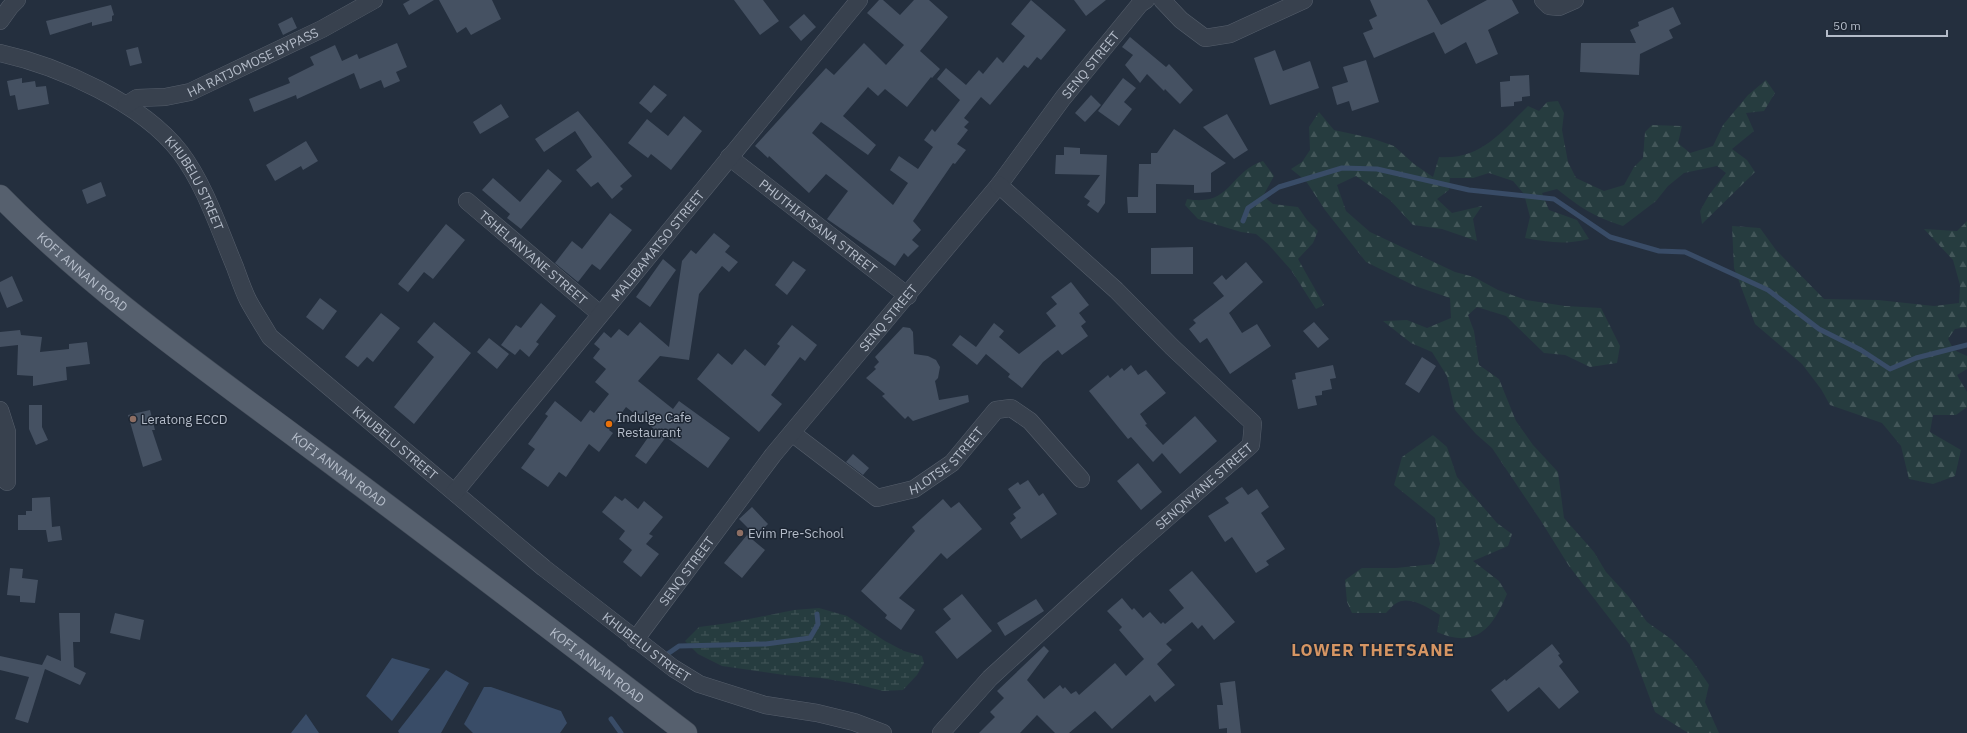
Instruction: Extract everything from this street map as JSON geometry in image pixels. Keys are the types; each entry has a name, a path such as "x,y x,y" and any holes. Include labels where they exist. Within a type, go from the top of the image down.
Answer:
{"main road":[{"name":"KOFI ANNAN ROAD","path":"0,196 107,292 179,349 424,532 686,733"}],"street":[{"path":"0,21 17,0"},
{"name":"HA RATJOMOSE BYPASS","path":"126,105 137,98 165,97 190,92 322,30 374,0"},
{"name":"MALIBAMATSO STREET","path":"455,492 859,0"},
{"name":"SENQ STREET","path":"635,640 773,456 908,296 999,185 1063,98 1140,4 1146,0"},
{"path":"1162,0 1181,20 1205,38 1230,34 1304,0"},
{"path":"1543,0 1549,6 1559,7 1575,0"},
{"name":"KHUBELU STREET","path":"0,53 24,58 66,73 126,105 157,128 180,152 208,202 248,300 270,336 544,568 635,640 699,684 765,705 817,713 854,722 883,733"},
{"name":"PHUTHIATSANA STREET","path":"729,157 908,296"},
{"name":"SENQNYANE STREET","path":"941,733 990,678 1128,552 1251,445 1253,423 1172,347 1116,290 999,185"},
{"name":"TSHELANYANE STREET","path":"468,201 600,314"},
{"name":"HLOTSE STREET","path":"792,433 877,498 914,489 952,463 996,410 1011,408 1030,421 1081,479"},
{"path":"0,410 7,432 7,482"}],"green space":[{"path":"1766,80 1775,93 1764,111 1746,113 1754,131 1732,149 1747,160 1755,172 1702,224 1700,211 1709,195 1726,173 1717,166 1684,173 1668,186 1656,201 1623,226 1588,211 1573,202 1557,189 1542,193 1549,210 1577,220 1589,239 1573,242 1549,242 1525,238 1530,217 1524,194 1513,181 1489,173 1473,178 1450,178 1449,190 1437,199 1452,213 1482,206 1473,219 1477,241 1442,229 1413,225 1390,200 1356,176 1337,185 1346,211 1370,232 1455,272 1474,277 1498,290 1526,300 1565,306 1601,308 1620,346 1617,363 1590,367 1565,355 1544,353 1506,316 1477,307 1468,315 1474,331 1479,365 1499,379 1516,421 1533,445 1558,472 1564,518 1594,552 1606,572 1629,597 1647,622 1671,639 1692,660 1709,685 1705,702 1719,733 1688,733 1655,712 1630,645 1569,566 1492,448 1476,434 1455,410 1447,376 1432,352 1411,343 1383,321 1407,320 1427,328 1451,318 1450,298 1415,286 1366,262 1325,210 1306,181 1291,169 1302,162 1310,150 1309,127 1319,112 1334,130 1371,138 1394,146 1414,164 1433,177 1439,157 1454,157 1467,154 1478,149 1499,134 1528,106 1539,111 1547,102 1558,101 1564,113 1562,130 1568,162 1576,178 1604,191 1624,185 1634,167 1643,158 1645,132 1652,125 1682,126 1678,143 1690,153 1713,146 1723,125 1748,95"},
{"path":"1263,161 1274,176 1263,196 1273,204 1298,207 1307,220 1318,231 1313,243 1298,259 1324,305 1316,309 1291,270 1268,244 1256,234 1241,232 1198,219 1185,205 1187,199 1202,200 1213,198 1229,187 1252,166"},
{"path":"1967,221 1967,327 1955,329 1948,339 1954,350 1967,356 1967,369 1957,375 1967,392 1967,407 1956,415 1933,415 1930,432 1961,450 1955,476 1933,484 1909,479 1901,446 1882,423 1830,405 1821,389 1802,364 1755,324 1734,268 1732,226 1760,228 1776,250 1824,299 1878,300 1934,306 1959,303 1960,285 1953,260 1924,229 1957,231"},
{"path":"1433,435 1447,447 1457,477 1497,523 1512,534 1508,546 1473,561 1499,581 1507,594 1489,626 1472,637 1451,637 1437,632 1440,615 1412,601 1400,601 1386,613 1352,613 1347,602 1345,580 1362,568 1396,568 1434,564 1440,544 1435,518 1394,485 1402,457"},
{"path":"819,608 847,616 885,641 904,651 922,656 924,663 917,675 903,690 883,691 856,684 821,678 784,675 722,666 698,654 685,641 699,627 729,623 794,610"}],"water":[{"path":"392,658 430,669 392,721 366,696"},
{"path":"446,670 469,683 441,733 399,733 398,731"},
{"path":"484,687 491,687 561,711 567,723 560,733 473,733 464,724"},
{"path":"306,714 319,733 291,733"}],"building":[{"path":"410,0 434,0 409,15 403,4"},
{"path":"439,0 492,0 501,19 471,35 466,27 457,33"},
{"path":"734,0 763,0 779,21 760,35"},
{"path":"879,0 883,0 900,15 914,0 929,0 948,17 920,51 940,69 932,78 931,77 907,107 885,89 878,96 868,87 843,116 876,145 868,155 821,122 812,133 893,205 908,183 890,170 899,156 918,169 933,147 924,140 932,129 935,132 960,100 937,79 946,68 966,85 979,70 983,74 997,57 1003,63 1025,36 1011,24 1031,0 1066,30 1041,60 1037,57 1028,68 1024,65 990,105 981,97 964,118 969,122 964,127 968,130 957,144 966,150 955,164 953,163 913,221 921,230 912,240 919,246 908,257 904,253 895,266 827,219 848,191 826,174 809,193 769,156 768,158 755,146 826,68 834,75 864,43 886,65 904,45 867,13"},
{"path":"1074,0 1106,0 1086,16"},
{"path":"1370,0 1427,0 1441,25 1487,0 1512,0 1519,13 1488,30 1498,54 1476,64 1466,42 1445,54 1434,32 1374,58 1363,33 1373,29 1369,20 1377,16"},
{"path":"111,5 114,15 112,16 112,21 92,26 92,22 50,35 46,21"},
{"path":"1673,7 1681,24 1669,30 1673,38 1640,54 1639,75 1580,72 1581,43 1636,43 1630,30 1639,26 1638,22"},
{"path":"804,14 816,27 801,41 789,27"},
{"path":"292,17 297,28 283,35 278,24"},
{"path":"1130,37 1166,67 1169,64 1193,90 1180,104 1147,74 1140,83 1125,65 1133,55 1122,47"},
{"path":"397,43 407,67 396,72 400,81 384,88 381,80 360,89 354,73 297,99 296,95 254,112 249,99 290,83 288,78 314,65 310,57 335,45 342,61 357,54 359,59"},
{"path":"138,47 142,63 130,66 126,50"},
{"path":"1275,50 1283,71 1310,61 1319,88 1270,105 1254,58"},
{"path":"1366,60 1379,102 1352,111 1349,101 1337,105 1332,87 1348,82 1343,67"},
{"path":"1529,75 1530,96 1522,97 1522,101 1514,102 1514,106 1501,107 1500,82 1510,81 1510,76"},
{"path":"22,78 22,83 35,81 36,87 46,86 49,104 18,110 15,95 10,96 7,81"},
{"path":"1123,78 1136,88 1124,102 1132,109 1119,126 1098,111"},
{"path":"654,85 667,95 651,113 639,103"},
{"path":"1091,95 1101,105 1085,122 1075,113"},
{"path":"501,104 509,117 480,134 473,122"},
{"path":"578,111 632,176 620,186 623,189 612,199 598,182 591,187 576,170 592,157 575,131 544,152 535,139"},
{"path":"1227,114 1248,150 1234,159 1203,127"},
{"path":"684,116 702,131 671,170 651,154 648,158 628,143 647,119 668,136"},
{"path":"1174,129 1226,163 1211,173 1211,192 1194,193 1194,185 1156,184 1156,213 1128,213 1127,197 1138,197 1139,164 1151,164 1151,153 1157,153"},
{"path":"306,141 318,161 303,170 301,166 275,181 266,165"},
{"path":"1064,147 1080,148 1080,154 1107,155 1105,203 1098,213 1087,205 1090,201 1084,197 1100,175 1055,174 1056,155 1064,155"},
{"path":"548,169 562,181 521,229 507,218 510,214 482,190 493,178 520,202"},
{"path":"101,182 106,196 87,204 82,190"},
{"path":"610,213 632,230 600,270 592,264 578,282 555,263 572,241 582,249"},
{"path":"446,224 465,240 433,279 424,272 408,292 398,284"},
{"path":"714,233 730,246 725,252 738,262 729,272 722,266 699,294 689,360 660,356 638,381 673,409 679,401 730,438 708,468 666,437 646,464 635,456 654,429 626,407 609,430 613,433 599,452 589,444 566,477 559,472 548,487 521,468 535,449 528,444 548,416 545,414 555,401 581,422 590,410 594,413 609,394 595,382 606,369 593,358 600,349 594,344 604,332 611,338 619,329 628,336 640,322 669,347 682,261 691,250 696,254"},
{"path":"1193,247 1193,274 1151,274 1151,248"},
{"path":"663,259 676,270 650,307 636,297"},
{"path":"793,261 806,270 787,295 775,285"},
{"path":"1246,262 1263,282 1229,313 1242,333 1257,324 1271,346 1230,374 1207,338 1200,343 1189,329 1196,323 1193,320 1224,296 1213,283 1222,275 1226,280"},
{"path":"12,276 23,301 7,308 0,291 0,282"},
{"path":"1071,282 1089,305 1079,313 1086,322 1081,326 1088,336 1062,355 1058,350 1043,362 1022,388 1008,377 1010,374 986,354 977,365 952,345 960,335 976,347 994,323 1004,331 999,337 1019,354 1056,326 1046,313 1057,304 1051,297"},
{"path":"320,298 337,311 323,330 306,317"},
{"path":"541,303 556,316 536,342 539,344 529,357 520,349 515,355 501,345 516,325 521,328"},
{"path":"381,313 400,328 373,362 367,357 358,367 345,357"},
{"path":"434,322 471,353 414,424 394,407 434,357 417,342"},
{"path":"1314,322 1329,339 1318,348 1303,331"},
{"path":"792,325 817,345 805,361 800,357 771,395 782,404 759,432 697,379 718,353 732,365 745,349 765,366 780,346 777,344"},
{"path":"903,327 910,328 913,332 914,354 928,356 936,360 940,367 938,378 935,381 939,400 968,395 969,402 913,421 908,416 905,419 882,396 885,394 866,378 876,369 874,367 879,362 875,357"},
{"path":"20,330 21,335 42,337 40,352 69,349 69,344 87,342 90,364 66,367 67,380 33,386 33,376 17,375 18,345 0,347 0,332"},
{"path":"489,338 509,354 497,369 477,352"},
{"path":"1422,357 1436,366 1419,393 1405,384"},
{"path":"1131,365 1138,375 1146,370 1166,393 1140,414 1147,424 1145,425 1163,445 1195,416 1217,441 1180,474 1162,453 1153,462 1131,437 1128,439 1089,391 1108,375 1110,378 1122,368 1124,371"},
{"path":"1333,365 1336,378 1330,379 1332,389 1322,391 1322,395 1315,396 1317,405 1298,409 1292,380 1296,379 1295,373"},
{"path":"29,405 42,405 42,427 48,440 36,445 29,429"},
{"path":"150,410 155,430 152,430 162,460 143,467 128,415"},
{"path":"853,454 869,468 863,475 846,462"},
{"path":"1138,463 1162,492 1141,510 1117,481"},
{"path":"1028,480 1039,496 1043,493 1057,514 1021,539 1010,523 1016,518 1013,514 1021,508 1008,489 1018,482 1020,485"},
{"path":"1242,487 1248,495 1257,489 1269,507 1261,513 1285,549 1266,561 1269,565 1256,573 1232,537 1225,542 1208,516 1229,503 1225,498"},
{"path":"615,496 622,501 625,498 638,509 644,501 663,517 649,534 653,536 646,544 659,554 641,577 623,562 632,550 619,539 625,531 602,512"},
{"path":"50,497 52,527 60,526 62,540 48,542 46,530 18,530 18,515 26,515 26,511 32,511 32,498"},
{"path":"943,499 951,508 959,502 982,529 947,559 941,553 899,598 915,610 901,630 885,618 887,615 861,591 915,531 912,527"},
{"path":"752,507 768,524 756,536 739,519"},
{"path":"747,535 765,550 742,578 724,563"},
{"path":"10,568 23,569 22,578 38,580 35,603 20,602 20,596 7,595"},
{"path":"1192,571 1235,622 1214,640 1202,625 1198,629 1192,622 1166,644 1172,650 1157,664 1175,685 1155,702 1150,695 1112,729 1095,711 1069,733 1055,733 1037,715 1020,733 979,733 995,717 990,712 1004,698 997,691 1044,646 1049,651 1027,680 1044,699 1060,685 1063,689 1065,687 1071,694 1076,691 1079,695 1115,663 1126,676 1144,659 1119,630 1122,627 1107,611 1122,598 1132,610 1134,608 1143,618 1150,612 1161,624 1163,622 1165,624 1184,608 1169,590"},
{"path":"962,594 992,631 957,659 935,632 951,619 943,609"},
{"path":"1036,599 1044,611 1005,636 997,623"},
{"path":"59,613 80,613 80,642 73,642 74,667 86,673 80,685 45,669 28,723 15,719 29,677 0,670 0,656 42,665 47,655 61,661"},
{"path":"115,613 144,620 140,640 110,633"},
{"path":"1552,644 1560,654 1558,655 1563,662 1559,666 1579,692 1559,709 1539,687 1508,712 1491,690 1505,679 1506,681"},
{"path":"1235,681 1241,733 1227,733 1227,728 1219,729 1217,705 1223,705 1220,683"}],"waterway":[{"path":"1243,221 1248,208 1279,187 1342,168 1377,169 1469,190 1554,199 1610,237 1659,251 1685,252 1768,290 1819,329 1861,350 1890,369 1916,358 1967,345"},
{"path":"666,655 679,646 766,644 810,638 818,624 817,614"},
{"path":"611,719 621,733"}],"place":[{"name":"Leratong ECCD","path":"133,419"},
{"name":"Indulge Cafe Restaurant","path":"609,424"},
{"name":"Evim Pre-School","path":"740,533"}],"district":[{"name":"LOWER THETSANE","path":"1373,650"}]}
